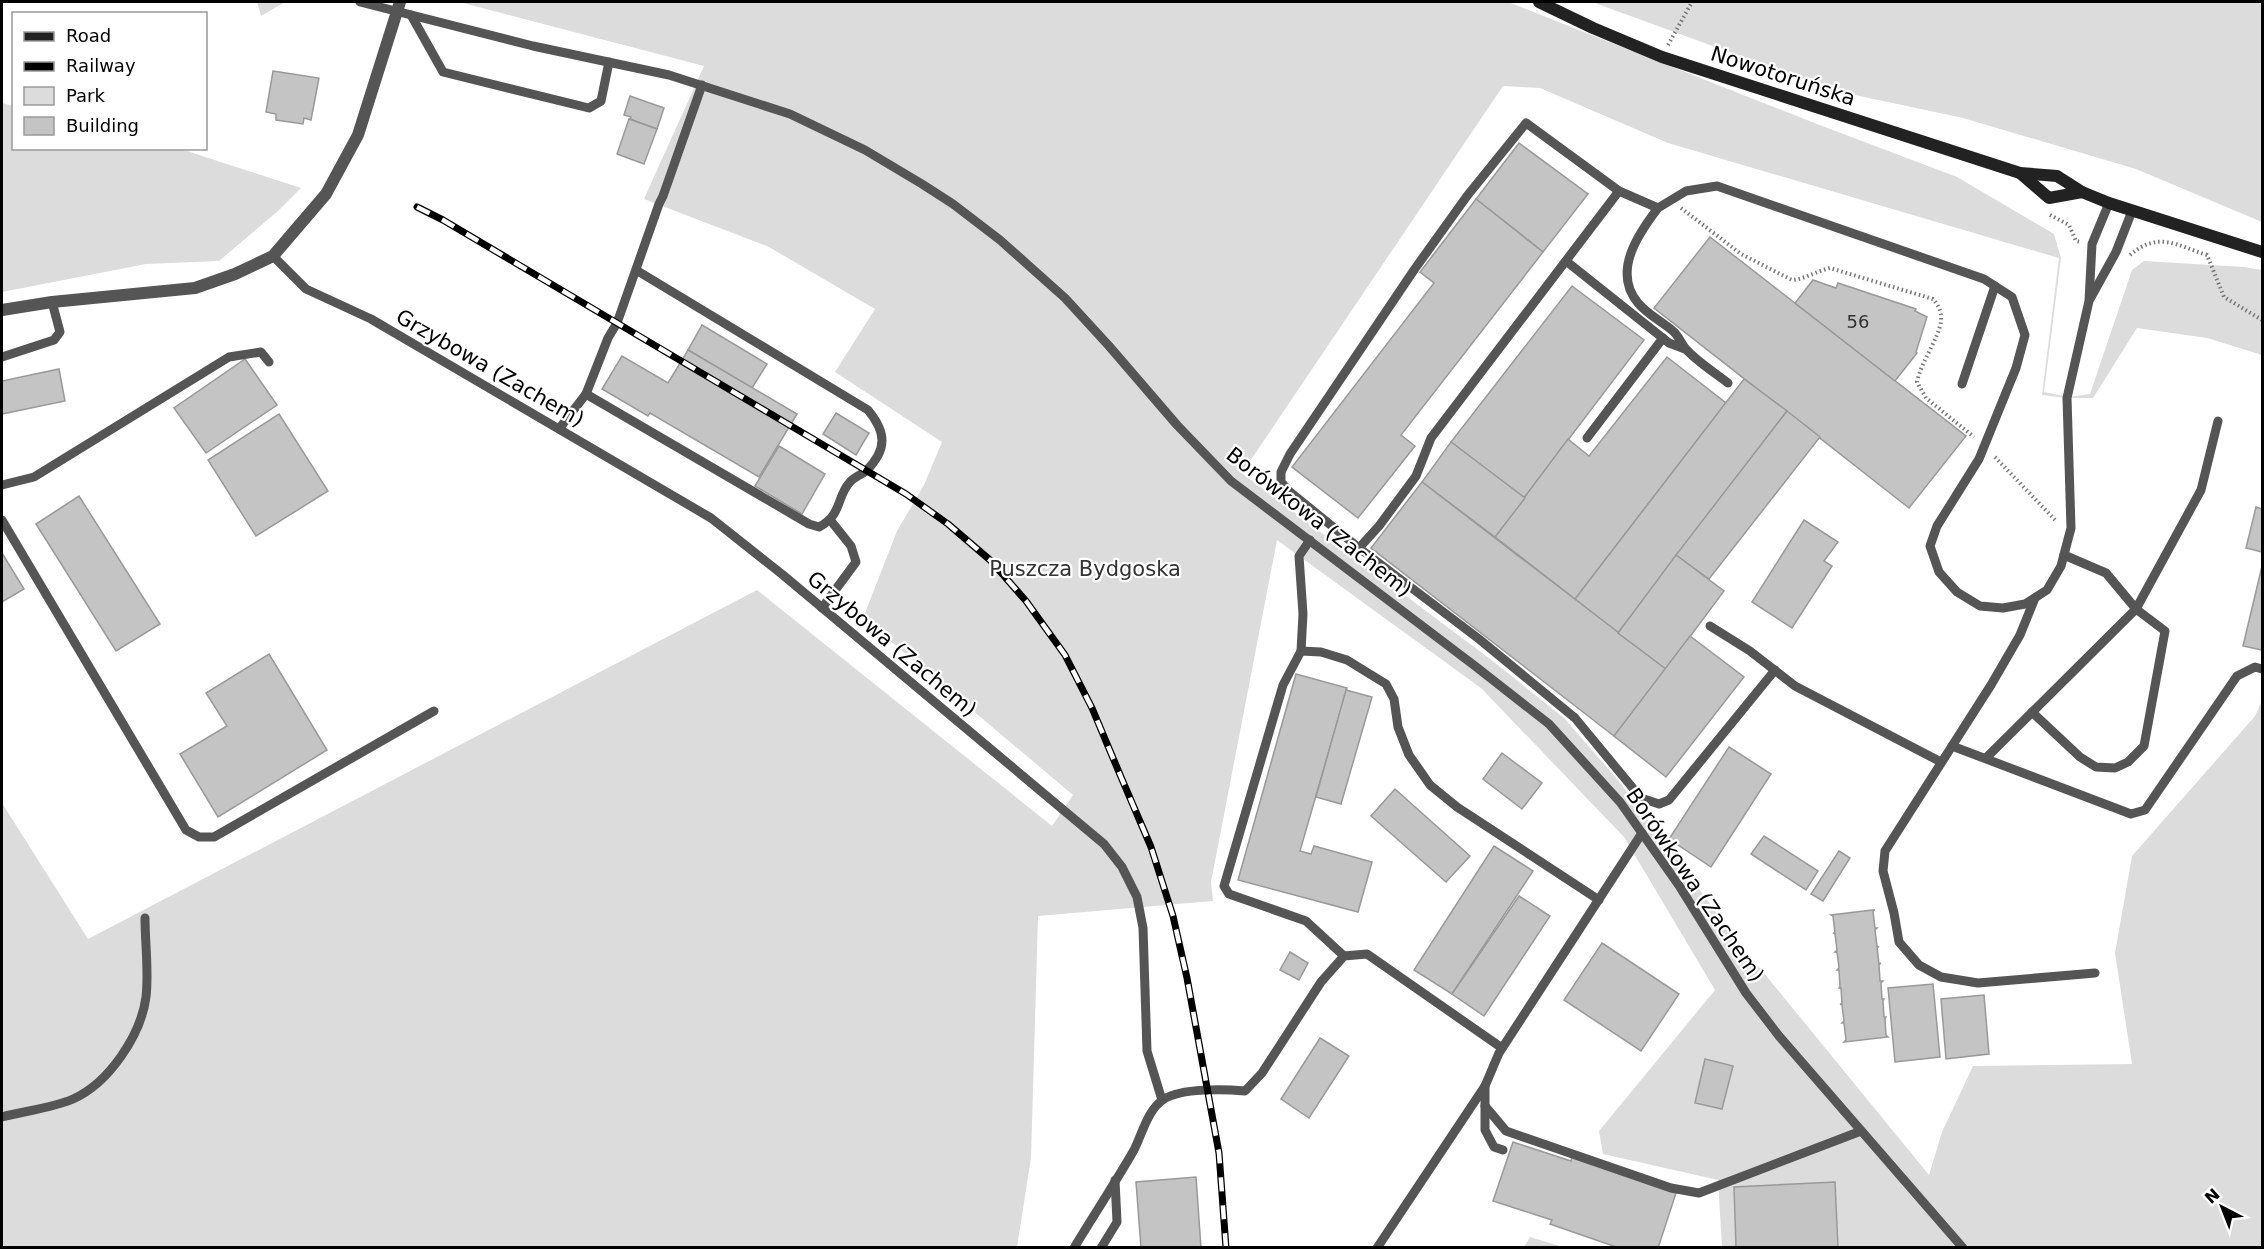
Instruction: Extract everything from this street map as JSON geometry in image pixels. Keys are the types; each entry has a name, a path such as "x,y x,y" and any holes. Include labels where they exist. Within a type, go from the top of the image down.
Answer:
{"main road":[{"name":"Nowotoruńska","path":"1539,2 1662,57 2020,173 2057,176 2082,192 2109,203 2262,252"},
{"name":"Nowotoruńska","path":"2020,173 2049,198 2082,192"}],"street":[{"path":"2,310 52,302 195,288 235,274 273,256 326,194 358,135 398,6"}],"lane":[{"name":"Borówkowa (Zachem)","path":"360,2 398,6 411,15 533,46 669,75 702,85 801,119 865,150 953,204 999,240 1065,298 1177,425 1231,481 1549,724 1620,802 1680,887 1746,993 1779,1036 1963,1248"},
{"path":"411,15 443,72 589,108 601,101 609,62"},
{"path":"559,429 586,394 608,338 617,323 702,85"},
{"path":"1658,208 1619,191 1526,123 1467,196 1414,270 1290,454 1281,472 1281,482 1290,492 1359,548 1479,639 1575,718 1641,798 1659,804 1669,800 1775,670"},
{"path":"1685,349 1677,334 1640,306 1631,294 1628,283 1628,266 1631,248 1658,208 1686,191 1718,186 1984,279 2012,297 2025,335 2016,368 1978,459 1936,526 1930,546 1939,572 1957,592 1980,606 2003,608 2025,604 2047,590 2061,566 2071,528 2067,398 2089,301 2092,244 2109,203"},
{"path":"1359,548 1416,476 1431,438 1619,191"},
{"path":"2089,301 2116,252 2133,211"},
{"name":"Grzybowa (Zachem)","path":"273,256 306,289 371,319 711,518 1104,844 1122,867 1137,897 1143,928 1147,1051 1162,1100"},
{"path":"1566,261 1669,343 1685,349 1728,383"},
{"path":"586,394 809,524 819,527 831,521 849,482 866,471 880,451 884,436 879,423 868,410 636,270"},
{"path":"1962,384 1995,286"},
{"path":"2,357 54,340 60,332 52,302"},
{"path":"1587,438 1663,338"},
{"path":"2,485 34,477 229,357 261,352 268,362"},
{"path":"1986,759 2136,609 2201,490 2218,422"},
{"path":"2,520 186,830 199,837 214,837 434,711"},
{"path":"822,608 855,562 851,546 831,521"},
{"path":"1310,540 1299,556 1303,614 1301,651 1283,686 1224,886 1229,894 1306,921 1344,956"},
{"path":"2032,712 2080,757 2096,767 2115,768 2128,762 2144,746 2165,631 2136,609 2106,573 2064,555"},
{"path":"2035,598 2020,635 1885,851 1883,871 1899,942 1919,965 1941,977 1978,983 2095,973"},
{"path":"1710,626 1750,651 1795,686 1941,762"},
{"path":"1301,651 1321,652 1347,660 1386,684 1394,699 1398,727 1409,755 1430,785 1457,807 1599,900"},
{"path":"1952,746 2131,814 2145,810 2237,675 2255,667 2262,669"},
{"path":"1377,1248 1485,1086 1502,1048 1642,833"},
{"path":"2,1117 74,1099 97,1083 119,1060 138,1027 146,996 145,918"},
{"path":"1074,1248 1134,1149 1150,1115 1162,1100 1178,1093 1216,1089 1245,1091 1262,1073 1321,982 1344,956 1368,954 1502,1048"},
{"path":"1485,1086 1485,1130 1494,1147 1503,1150"},
{"path":"1485,1106 1506,1131 1671,1188 1699,1193 1861,1131"},
{"path":"1101,1248 1117,1222 1115,1180"}],"path":[{"path":"1662,57 1692,2"},
{"path":"1672,200 1691,218 1741,254 1792,280 1801,279 1817,270 1830,268 1933,299 1938,305 1941,322 1918,373 1917,382 1926,398 1984,446 2069,534"},
{"path":"2207,255 2224,297 2262,320"}],"green space":[{"path":"257,2 285,2 261,16"},
{"name":"Puszcza Bydgoska","path":"459,2 1508,2 1957,177 2054,234 2061,258 2044,392 2069,397 2090,394 2132,270 2144,261 2262,270 2262,355 2207,338 2137,328 2093,398 2067,398 2042,395 2059,258 1668,143 1540,88 1503,86 1242,473 1494,662 1564,718 1618,780 1737,940 1929,1175 1942,1132 1973,1066 2132,1064 2115,953 2132,856 2255,716 2262,701 2262,1247 1722,1247 1718,1180 1603,1154 1599,1131 1715,990 1624,837 1481,688 1277,540 1211,882 1213,901 1038,916 1031,1158 1017,1247 2,1247 2,803 88,939 757,590 1052,826 1073,795 863,618 897,531 924,485 942,442 835,372 875,309 769,247 644,199 704,66"},
{"path":"1592,2 2262,2 2262,222 2136,169 1963,118 1836,91"},
{"path":"2,103 12,106 12,150 184,150 301,188 278,211 219,261 146,264 2,292"},
{"path":"1530,1237 1563,1247 1524,1247"}],"building":[{"path":"273,71 319,78 311,120 304,118 303,124 276,120 276,114 266,112"},
{"path":"630,96 664,108 657,129 624,115"},
{"path":"629,119 657,129 644,164 617,154"},
{"path":"1519,143 1588,194 1543,252 1476,199"},
{"path":"1476,199 1543,252 1401,435 1415,446 1358,518 1292,467 1434,283 1420,272"},
{"path":"1710,237 1966,436 1909,508 1654,308"},
{"path":"1813,280 1836,288 1838,283 1916,309 1915,311 1927,317 1917,353 1895,381 1795,303"},
{"path":"1572,286 1644,340 1524,498 1451,442"},
{"path":"702,325 767,364 752,388 688,350"},
{"path":"688,350 797,414 759,477 650,413 648,416 602,389 622,356 668,383"},
{"path":"1667,357 1726,403 1575,599 1495,537 1568,439 1589,456"},
{"path":"245,359 277,405 206,453 174,408"},
{"path":"59,369 65,401 2,414 2,381"},
{"path":"1744,379 1787,411 1618,633 1575,599"},
{"path":"1787,411 1820,437 1709,579 1676,555"},
{"path":"836,413 869,433 856,455 823,434"},
{"path":"279,414 328,491 256,536 208,460"},
{"path":"1451,442 1525,498 1495,537 1422,482"},
{"path":"779,446 825,474 802,514 755,486"},
{"path":"1422,482 1666,669 1614,736 1371,548"},
{"path":"79,496 160,624 116,651 36,524"},
{"path":"2256,507 2262,509 2262,552 2246,548"},
{"path":"1804,520 1838,542 1824,561 1832,566 1792,628 1752,602"},
{"path":"2,553 24,589 2,602"},
{"path":"1676,555 1724,591 1666,669 1618,633"},
{"path":"2262,566 2262,650 2243,646"},
{"path":"1690,636 1744,677 1666,777 1614,736"},
{"path":"269,654 327,750 218,817 180,754 227,726 206,693"},
{"path":"1296,674 1347,688 1300,851 1311,854 1314,846 1372,862 1358,912 1238,880"},
{"path":"1346,690 1372,697 1341,804 1316,797"},
{"path":"1729,747 1771,774 1711,867 1669,839"},
{"path":"1502,753 1542,783 1522,809 1483,779"},
{"path":"1395,789 1470,856 1446,882 1371,816"},
{"path":"1764,836 1818,871 1806,890 1751,854"},
{"path":"1494,846 1533,871 1452,994 1414,970"},
{"path":"1839,851 1850,858 1823,901 1811,894"},
{"path":"1519,896 1550,916 1484,1016 1452,994"},
{"path":"1875,910 1873,911 1875,928 1877,928 1875,930 1879,947 1877,947 1879,964 1881,963 1879,965 1880,981 1883,981 1881,983 1882,999 1884,999 1884,1017 1886,1017 1888,1037 1844,1042 1846,1040 1844,1023 1842,1023 1844,1021 1842,1005 1840,1004 1842,1004 1841,988 1839,988 1839,970 1837,970 1839,968 1837,952 1835,952 1837,950 1833,933 1835,933 1833,916 1831,915"},
{"path":"1602,943 1679,994 1641,1051 1564,1000"},
{"path":"1290,952 1308,963 1299,980 1280,970"},
{"path":"1933,984 1940,1057 1895,1062 1888,988"},
{"path":"1984,995 1989,1054 1946,1059 1941,999"},
{"path":"1320,1038 1349,1056 1309,1118 1281,1099"},
{"path":"1705,1059 1733,1066 1722,1109 1695,1103"},
{"path":"1513,1142 1571,1161 1572,1157 1677,1190 1658,1248 1619,1248 1550,1224 1552,1220 1493,1201"},
{"path":"1196,1177 1201,1248 1141,1248 1136,1182"},
{"path":"1835,1182 1838,1248 1736,1248 1734,1187"}],"railway":[{"path":"417,207 443,220 906,494 948,524 990,560 1026,601 1065,655 1092,708 1151,847 1173,916 1187,978 1219,1153 1226,1248"}]}
